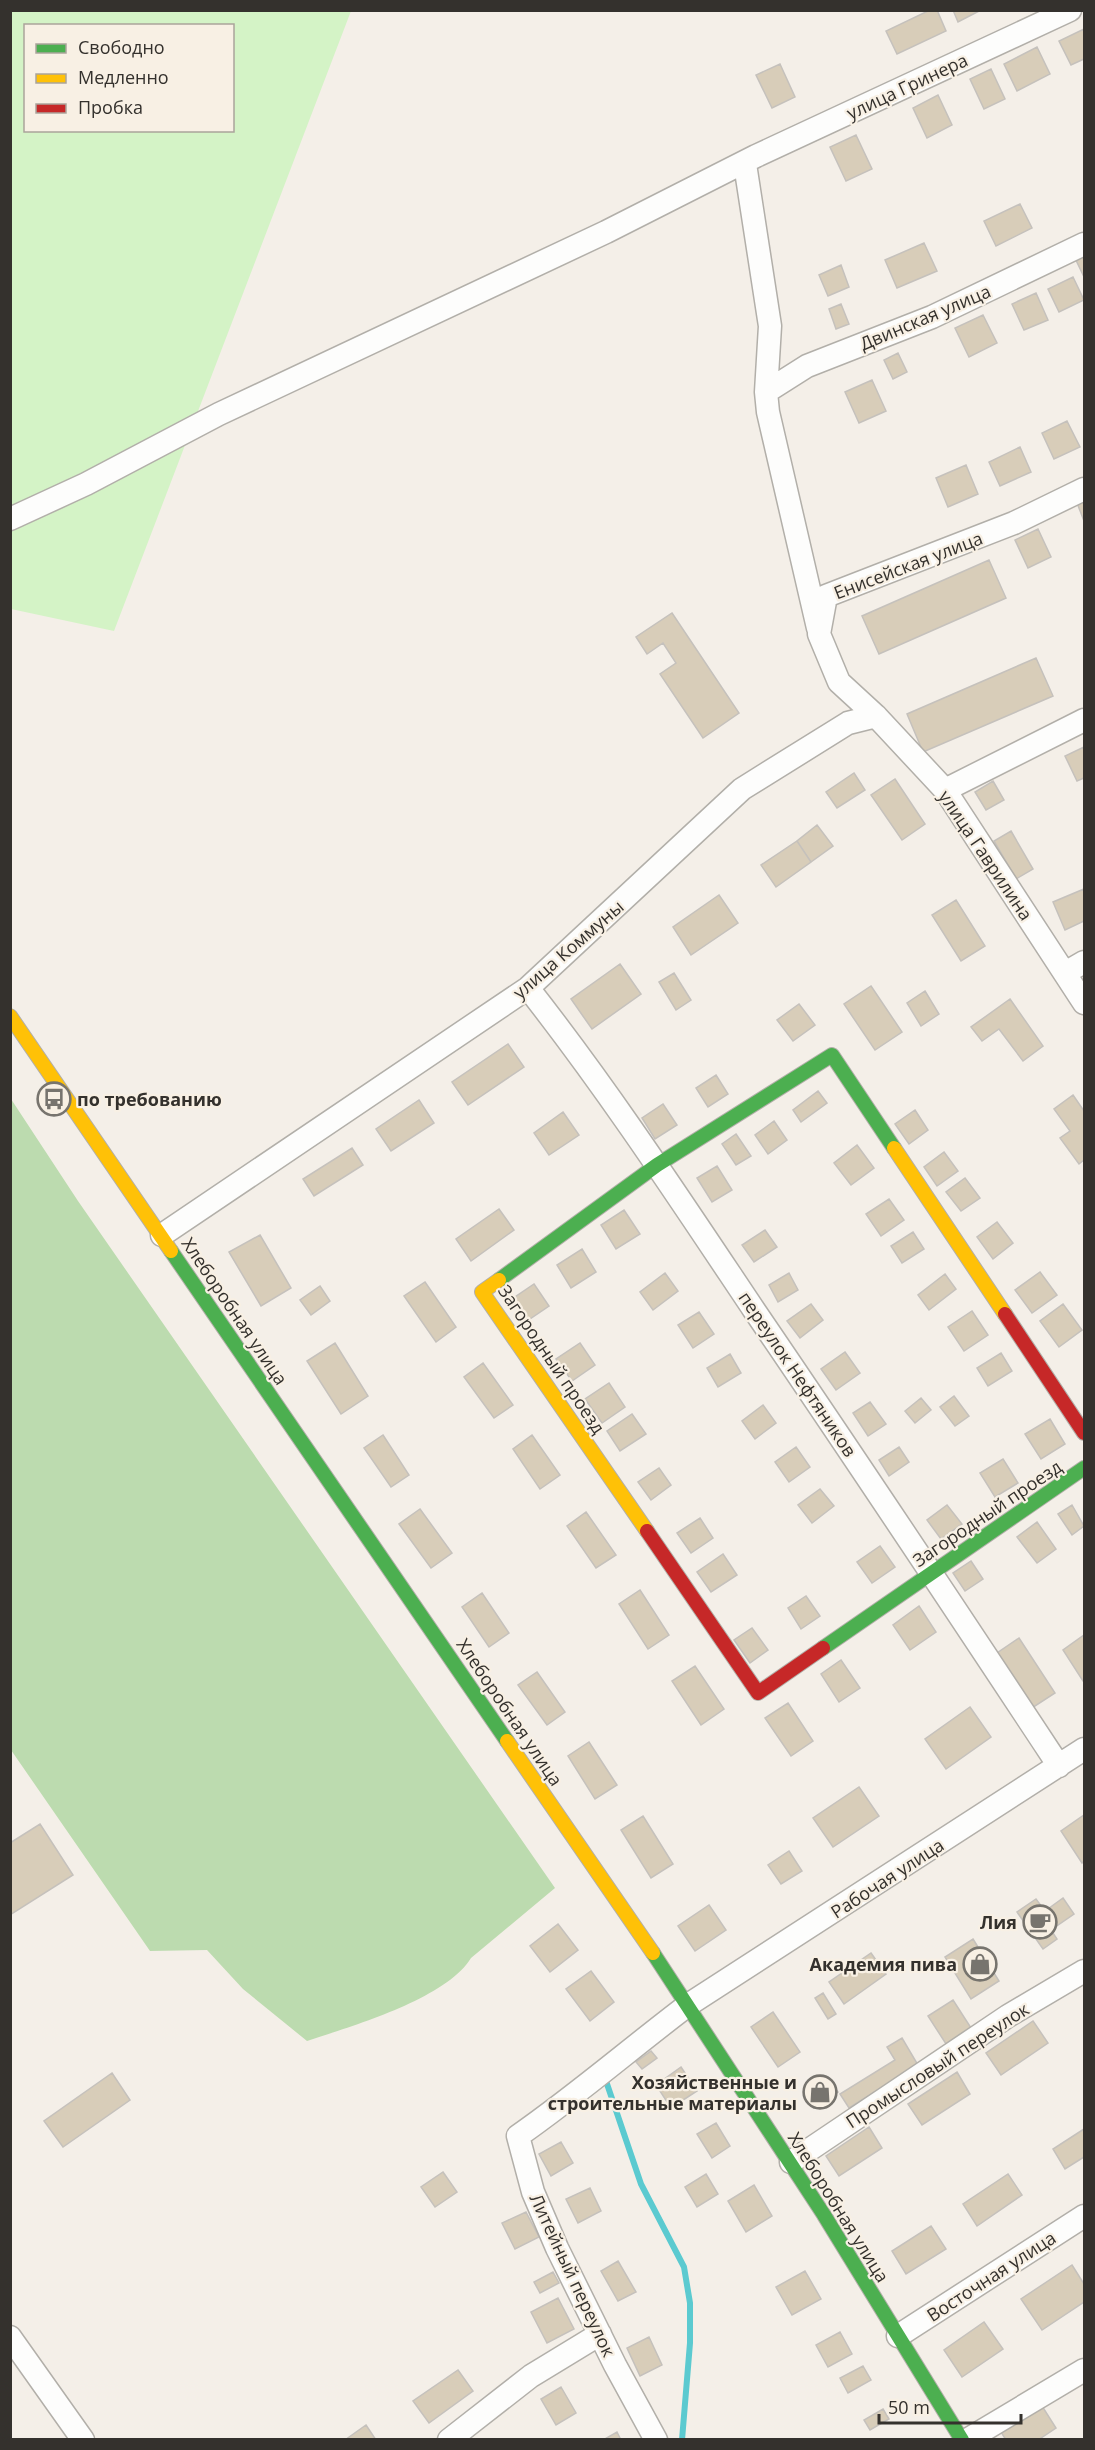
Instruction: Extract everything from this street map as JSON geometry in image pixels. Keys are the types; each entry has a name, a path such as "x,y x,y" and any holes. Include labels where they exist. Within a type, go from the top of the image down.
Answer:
{"street":[{"name":"улица Гринера","path":"10,519 86,484 219,414 606,232 745,164 756,156 1070,10"},
{"path":"745,164 770,326 766,392 770,424 819,634 839,682 876,716"},
{"name":"Двинская улица","path":"766,392 807,366 932,317 1084,244"},
{"name":"Енисейская улица","path":"819,634 826,597 1014,523 1084,489"},
{"name":"улица Гаврилина","path":"876,716 945,790 1075,968 1084,1003"},
{"name":"улица Коммуны","path":"162,1235 528,988 742,789 848,723 876,716"},
{"path":"945,790 1084,720"},
{"name":"переулок Нефтяников","path":"528,988 657,1165 1059,1766"},
{"name":"Хлеборобная улица","path":"10,1016 688,2005 790,2162 962,2439"},
{"name":"Загородный проезд","path":"1084,1432 832,1055 657,1165 482,1292 758,1693 1084,1468"},
{"name":"Рабочая улица","path":"688,2005 1084,1749"},
{"name":"Промысловый переулок","path":"790,2162 1008,2016 1084,1971"},
{"name":"Литейный переулок","path":"656,2439 600,2334 533,2192 518,2136 562,2106 634,2045 688,2005"},
{"name":"Восточная улица","path":"898,2336 1084,2216"},
{"path":"449,2439 531,2376 600,2334"},
{"path":"10,2337 82,2439"},
{"path":"967,2439 1084,2370"}],"green space":[{"path":"11,11 351,11 114,631 11,609"},
{"path":"11,1099 78,1201 555,1888 471,1958 459,1973 441,1986 372,2019 307,2041 243,1989 207,1950 150,1951 11,1750"}],"building":[{"path":"930,10 937,10 946,31 897,54 886,31"},
{"path":"953,10 981,10 958,22"},
{"path":"1084,29 1084,59 1071,65 1059,41"},
{"path":"1037,47 1050,74 1017,91 1004,64"},
{"path":"780,64 795,97 772,108 756,75"},
{"path":"991,69 1005,99 984,109 970,79"},
{"path":"938,95 952,125 927,138 913,108"},
{"path":"856,135 872,169 846,181 830,147"},
{"path":"1020,204 1032,228 996,246 984,221"},
{"path":"924,243 937,271 897,288 885,260"},
{"path":"1084,254 1084,277 1075,258"},
{"path":"841,265 849,287 828,296 819,275"},
{"path":"1073,277 1084,300 1059,312 1048,289"},
{"path":"1036,293 1048,320 1024,330 1012,304"},
{"path":"841,304 849,324 836,329 829,309"},
{"path":"983,315 997,343 969,357 955,328"},
{"path":"898,353 907,372 893,379 884,360"},
{"path":"872,380 886,411 859,423 845,392"},
{"path":"1067,421 1080,447 1054,459 1042,433"},
{"path":"1020,447 1031,472 1000,486 989,462"},
{"path":"966,465 978,494 948,507 936,478"},
{"path":"1084,500 1084,521 1077,503"},
{"path":"1038,529 1051,557 1028,568 1015,540"},
{"path":"989,560 1006,598 879,654 862,616"},
{"path":"672,613 739,713 703,738 660,674 676,663 663,643 647,654 636,637"},
{"path":"1036,658 1053,696 923,752 907,714"},
{"path":"1084,747 1084,778 1077,781 1065,756"},
{"path":"854,773 865,790 837,808 826,792"},
{"path":"895,779 925,824 902,840 871,795"},
{"path":"993,781 1004,800 986,810 975,792"},
{"path":"817,825 833,846 811,862 797,841"},
{"path":"1011,831 1033,869 1016,879 994,841"},
{"path":"797,841 811,862 776,887 761,865"},
{"path":"1084,889 1084,921 1065,930 1053,902"},
{"path":"719,895 738,923 691,955 673,927"},
{"path":"956,900 985,946 961,961 932,915"},
{"path":"620,964 641,994 592,1029 571,999"},
{"path":"674,973 691,1000 676,1010 659,982"},
{"path":"871,986 902,1032 875,1050 844,1004"},
{"path":"925,991 939,1014 921,1026 907,1003"},
{"path":"1010,999 1043,1046 1023,1061 999,1029 982,1041 971,1027"},
{"path":"799,1004 815,1025 793,1041 777,1020"},
{"path":"508,1044 524,1067 468,1105 452,1082"},
{"path":"716,1075 728,1094 708,1107 696,1088"},
{"path":"818,1091 827,1103 801,1122 793,1110"},
{"path":"1073,1095 1084,1111 1084,1160 1079,1164 1060,1138 1070,1131 1054,1109"},
{"path":"419,1100 434,1123 391,1151 376,1129"},
{"path":"663,1104 677,1125 655,1139 642,1118"},
{"path":"915,1110 928,1130 909,1144 895,1124"},
{"path":"563,1112 579,1135 549,1155 534,1133"},
{"path":"774,1121 787,1140 768,1154 755,1135"},
{"path":"736,1134 751,1156 736,1165 722,1144"},
{"path":"857,1145 874,1168 851,1185 834,1163"},
{"path":"352,1148 363,1165 314,1196 303,1179"},
{"path":"944,1152 958,1171 937,1186 924,1167"},
{"path":"717,1166 732,1190 712,1202 697,1178"},
{"path":"965,1178 980,1198 961,1211 946,1192"},
{"path":"889,1199 904,1220 881,1236 866,1214"},
{"path":"499,1209 514,1230 471,1261 456,1239"},
{"path":"624,1210 640,1234 616,1249 601,1225"},
{"path":"997,1222 1013,1243 993,1259 977,1237"},
{"path":"765,1230 777,1247 754,1262 742,1245"},
{"path":"913,1232 924,1249 902,1263 891,1246"},
{"path":"260,1235 291,1288 261,1306 229,1252"},
{"path":"582,1249 596,1272 571,1288 557,1265"},
{"path":"1040,1272 1057,1295 1032,1313 1015,1290"},
{"path":"665,1273 678,1291 653,1310 640,1292"},
{"path":"789,1273 798,1290 778,1302 769,1285"},
{"path":"945,1274 956,1289 929,1310 918,1295"},
{"path":"425,1282 456,1327 436,1342 404,1296"},
{"path":"534,1284 549,1306 527,1321 512,1299"},
{"path":"320,1286 330,1301 311,1315 300,1300"},
{"path":"811,1304 823,1320 800,1338 787,1321"},
{"path":"1063,1304 1082,1330 1059,1347 1040,1321"},
{"path":"972,1311 988,1335 964,1351 948,1327"},
{"path":"699,1312 714,1334 693,1348 678,1325"},
{"path":"335,1343 368,1396 341,1414 307,1361"},
{"path":"580,1343 595,1365 572,1381 556,1359"},
{"path":"845,1352 860,1373 836,1390 821,1369"},
{"path":"1001,1353 1012,1371 988,1386 977,1368"},
{"path":"730,1354 741,1373 718,1387 707,1368"},
{"path":"483,1363 513,1405 494,1418 464,1377"},
{"path":"609,1383 625,1407 602,1423 585,1399"},
{"path":"954,1396 969,1416 955,1426 940,1407"},
{"path":"921,1398 931,1410 915,1423 905,1411"},
{"path":"870,1402 886,1424 868,1436 853,1413"},
{"path":"763,1405 776,1423 755,1439 742,1421"},
{"path":"632,1414 646,1434 620,1451 607,1431"},
{"path":"1050,1419 1065,1444 1041,1459 1025,1434"},
{"path":"383,1435 409,1475 391,1487 364,1448"},
{"path":"532,1435 560,1475 540,1489 513,1449"},
{"path":"796,1447 810,1467 789,1482 775,1462"},
{"path":"899,1447 909,1462 889,1476 879,1460"},
{"path":"1003,1459 1018,1483 995,1497 980,1473"},
{"path":"659,1468 671,1485 651,1500 638,1482"},
{"path":"820,1489 834,1506 812,1523 798,1505"},
{"path":"947,1505 962,1524 941,1539 927,1520"},
{"path":"1072,1505 1084,1526 1072,1535 1058,1514"},
{"path":"420,1509 452,1553 431,1568 399,1524"},
{"path":"586,1512 616,1555 596,1568 567,1526"},
{"path":"700,1518 713,1538 691,1553 677,1533"},
{"path":"1037,1522 1056,1549 1037,1563 1017,1537"},
{"path":"880,1546 895,1567 872,1583 857,1562"},
{"path":"723,1554 737,1575 711,1592 697,1572"},
{"path":"971,1561 983,1579 965,1591 953,1573"},
{"path":"640,1590 669,1635 648,1649 619,1604"},
{"path":"482,1593 509,1633 489,1647 462,1607"},
{"path":"806,1596 820,1616 801,1629 788,1608"},
{"path":"919,1606 936,1632 910,1650 893,1625"},
{"path":"752,1628 768,1650 750,1663 734,1640"},
{"path":"1084,1635 1084,1681 1083,1681 1063,1650"},
{"path":"1019,1638 1055,1693 1032,1708 997,1653"},
{"path":"841,1660 860,1688 839,1702 821,1674"},
{"path":"695,1666 724,1709 701,1725 672,1681"},
{"path":"537,1672 565,1712 547,1725 518,1685"},
{"path":"788,1703 813,1741 791,1756 765,1718"},
{"path":"970,1707 991,1737 946,1769 925,1739"},
{"path":"589,1742 617,1785 595,1799 568,1756"},
{"path":"859,1787 879,1816 833,1847 813,1818"},
{"path":"1084,1815 1084,1861 1082,1863 1061,1831"},
{"path":"643,1816 673,1864 651,1878 621,1830"},
{"path":"40,1824 73,1875 10,1915 10,1843"},
{"path":"789,1851 802,1871 781,1884 768,1865"},
{"path":"1063,1898 1074,1914 1051,1930 1057,1939 1043,1949 1017,1912 1036,1899 1045,1911"},
{"path":"709,1905 726,1930 695,1951 678,1926"},
{"path":"558,1924 578,1950 550,1972 530,1946"},
{"path":"973,1939 999,1981 971,1999 945,1957"},
{"path":"871,1953 886,1974 844,2004 829,1982"},
{"path":"591,1971 614,2002 590,2021 566,1989"},
{"path":"823,1993 836,2014 828,2019 815,1998"},
{"path":"953,2000 973,2031 948,2047 928,2016"},
{"path":"773,2012 800,2052 778,2067 751,2027"},
{"path":"1033,2021 1048,2043 1001,2075 986,2053"},
{"path":"902,2038 918,2065 849,2108 840,2094 895,2060 887,2047"},
{"path":"651,2051 657,2058 642,2069 636,2062"},
{"path":"681,2067 697,2091 671,2108 656,2085"},
{"path":"957,2072 970,2094 922,2125 908,2104"},
{"path":"112,2073 130,2100 63,2147 44,2121"},
{"path":"828,2077 838,2092 814,2108 804,2093"},
{"path":"716,2123 730,2146 712,2158 697,2134"},
{"path":"869,2127 882,2148 839,2176 826,2156"},
{"path":"1084,2129 1084,2157 1065,2169 1053,2149"},
{"path":"561,2142 573,2163 551,2176 539,2154"},
{"path":"443,2172 457,2192 435,2207 421,2187"},
{"path":"706,2174 718,2194 697,2207 685,2187"},
{"path":"1008,2174 1022,2195 977,2226 963,2204"},
{"path":"754,2185 772,2216 746,2232 728,2201"},
{"path":"590,2188 601,2211 578,2223 566,2199"},
{"path":"526,2212 539,2237 515,2249 502,2223"},
{"path":"931,2226 946,2249 906,2274 892,2251"},
{"path":"618,2261 636,2292 618,2301 601,2271"},
{"path":"1072,2265 1084,2284 1084,2302 1042,2330 1021,2299"},
{"path":"805,2271 821,2299 792,2315 776,2287"},
{"path":"553,2272 559,2283 540,2293 534,2282"},
{"path":"558,2298 574,2329 547,2343 531,2312"},
{"path":"984,2322 1003,2349 962,2377 944,2350"},
{"path":"840,2332 852,2354 828,2367 816,2345"},
{"path":"649,2337 662,2365 640,2376 627,2348"},
{"path":"863,2366 871,2380 848,2393 840,2378"},
{"path":"458,2370 473,2391 429,2423 413,2401"},
{"path":"561,2387 576,2413 556,2425 541,2399"},
{"path":"1042,2406 1056,2428 1038,2440 1006,2440 1001,2432"},
{"path":"883,2409 889,2419 870,2430 864,2420"},
{"path":"366,2425 376,2440 345,2440"},
{"path":"617,2432 621,2440 603,2440"}],"waterway":[{"path":"605,2078 641,2184 684,2267 690,2303 690,2343 682,2440"}],"traffic: fast":[{"path":"499,1280 657,1165 832,1055 894,1148"},
{"path":"171,1251 507,1741"},
{"path":"823,1648 1084,1468"},
{"path":"653,1953 824,2215 962,2440"}],"traffic: slow":[{"path":"10,1016 171,1251"},
{"path":"894,1148 1005,1314"},
{"path":"499,1280 482,1292 647,1531"},
{"path":"507,1741 653,1953"}],"traffic: jam":[{"path":"1005,1314 1084,1433"},
{"path":"647,1531 758,1693 823,1648"}],"place":[{"name":"по требованию","path":"54,1099"},
{"name":"Лия","path":"1040,1922"},
{"name":"Академия пива","path":"980,1964"},
{"name":"Хозяйственные и строительные материалы","path":"820,2092"}]}
